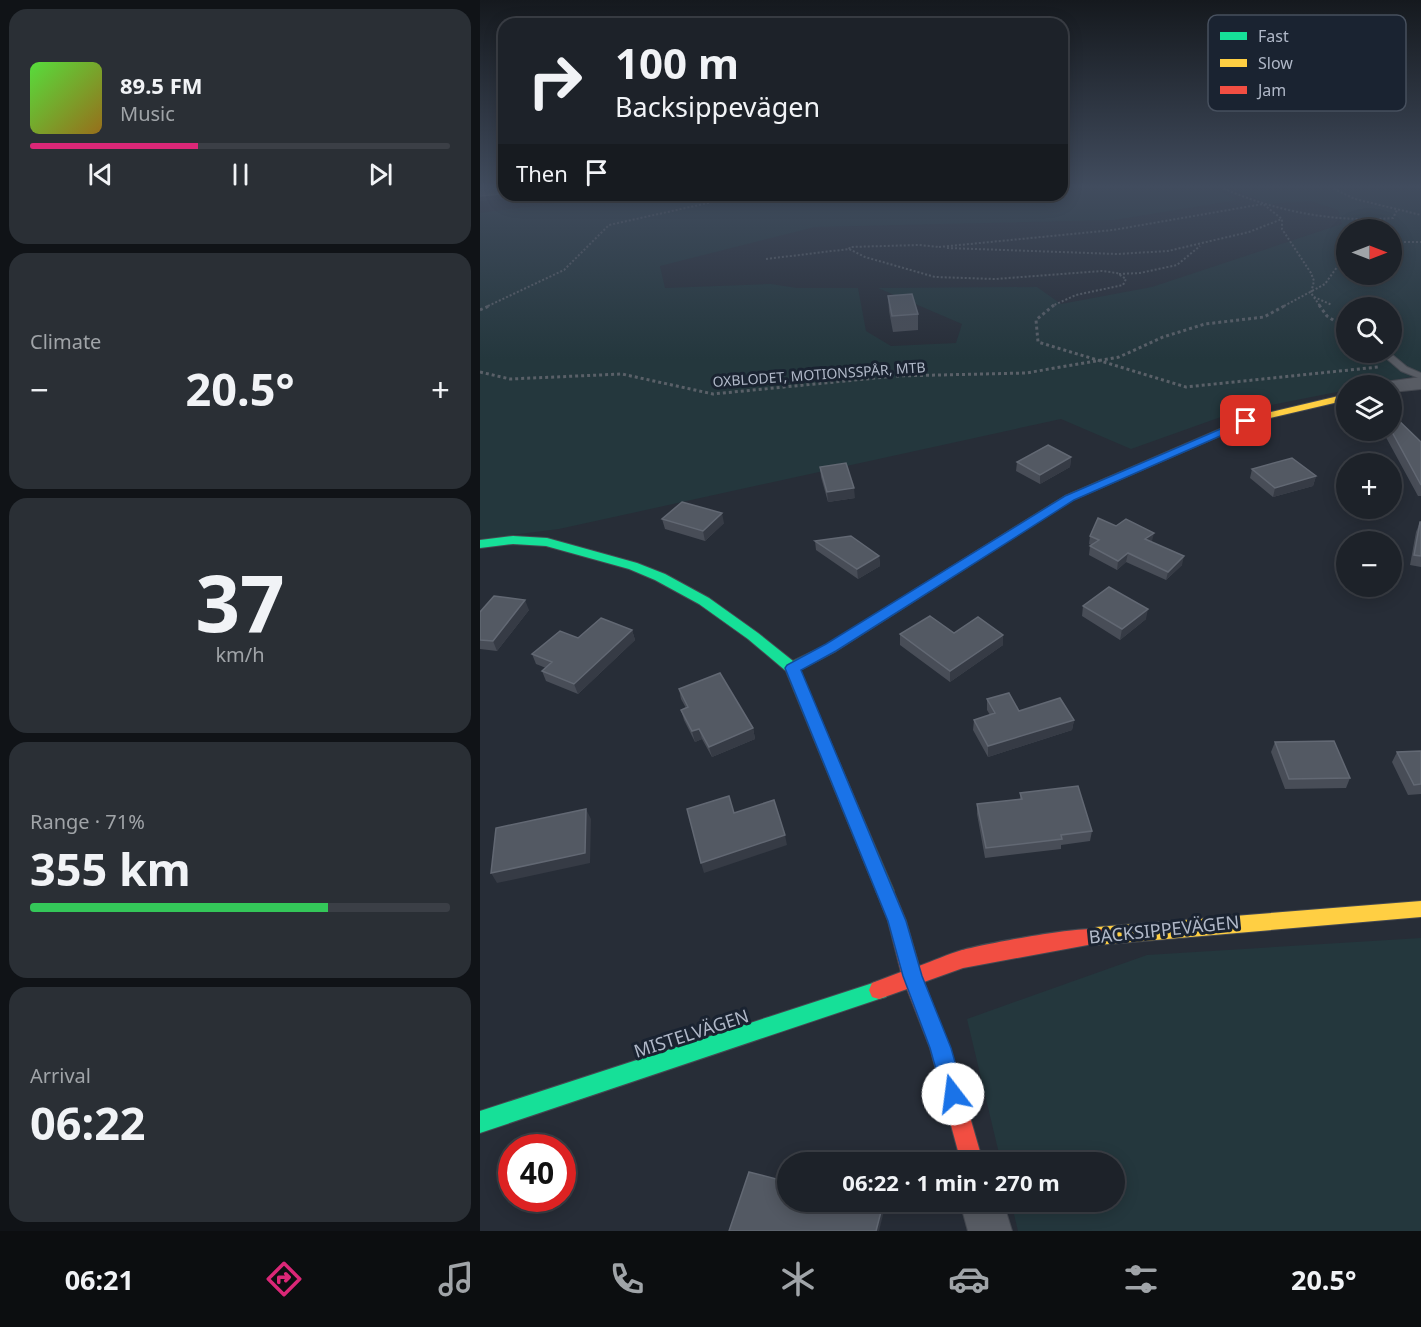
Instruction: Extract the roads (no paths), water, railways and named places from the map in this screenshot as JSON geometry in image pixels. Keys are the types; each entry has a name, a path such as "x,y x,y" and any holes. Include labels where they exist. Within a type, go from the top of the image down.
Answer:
{"street":[{"path":"1402,385 1421,383"},
{"path":"792,668 831,648 1069,498 1246,421 1336,400"},
{"path":"480,544 513,540 547,542 633,566 660,577 704,601 753,636 792,668 897,921 912,976 940,1048 969,1152"},
{"name":"BACKSIPPEVÄGEN","path":"912,976 963,959 1056,940 1226,923 1421,909"},
{"name":"MISTELVÄGEN","path":"480,1122 878,990 912,976"},
{"path":"985,1212 990,1231"}],"lane":[{"path":"1397,363 1421,376"}]}
